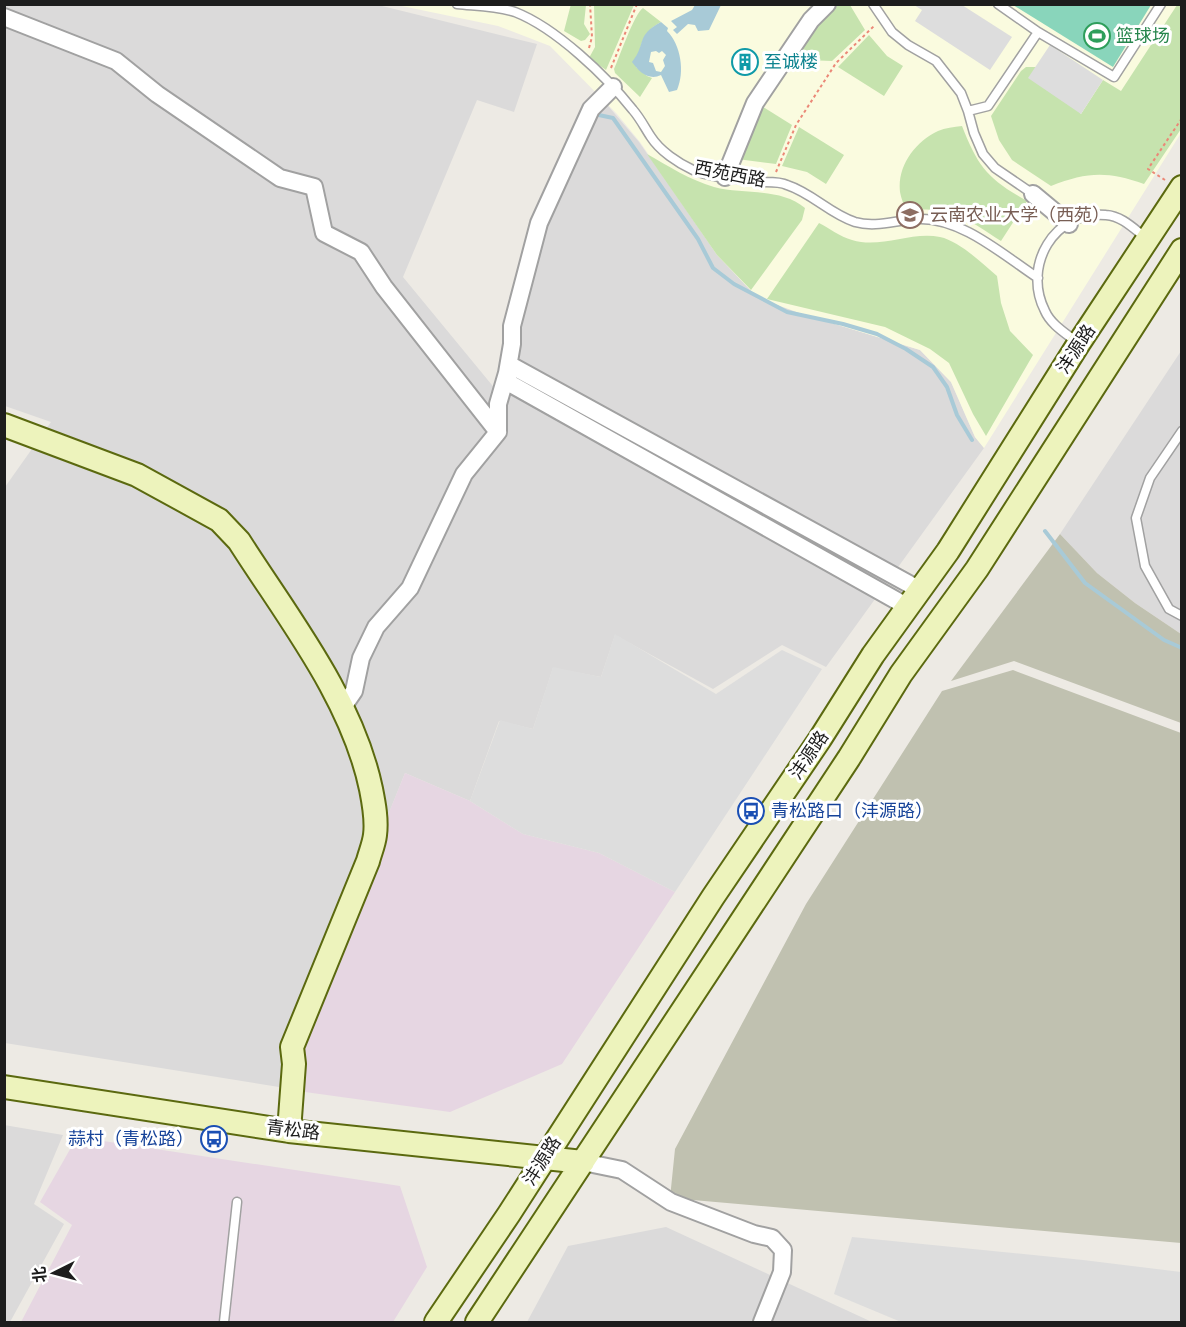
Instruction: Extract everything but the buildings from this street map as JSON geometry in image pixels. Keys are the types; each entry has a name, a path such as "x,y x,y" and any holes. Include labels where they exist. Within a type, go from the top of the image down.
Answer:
{"main road":[{"name":"沣源路","path":"436,1323 873,655 948,551 1079,343 1182,187"},
{"name":"沣源路","path":"477,1323 902,674 984,559 1181,251"},
{"path":"4,425 137,475 219,520 238,541 335,690 343,706 365,763 374,805 375,835 368,861 292,1047 294,1064 289,1131"},
{"path":"914,599 912,609 920,622 934,624 942,618"},
{"path":"873,655 882,650 896,652 903,665 902,674"},
{"name":"青松路","path":"4,1087 289,1131 584,1162"}],"street":[{"path":"725,177 755,103 811,20 827,4"},
{"path":"4,17 116,61 157,94 280,178 314,187 324,233 361,252 384,287 498,432"},
{"path":"343,706 354,691 361,657 376,627 410,588 464,474 498,432 498,404 507,373 512,344 512,326 539,223 591,109 609,84"},
{"path":"1033,194 1069,224"},
{"path":"507,373 512,366 914,599"},
{"path":"584,1162 622,1170 671,1202 754,1234 772,1238 783,1251 782,1272 762,1323"}],"lane":[{"name":"西苑西路","path":"457,4 485,6 515,13 544,28 581,57 609,84 639,117 652,139 667,154 695,171 786,184 808,195 832,212 855,222 875,225 918,219 941,220 960,227 1038,278"},
{"path":"873,4 892,32 908,45 936,61 961,93 983,154 996,168 1033,194"},
{"path":"998,4 1038,32 1114,77 1161,4"},
{"path":"969,111 988,106 1038,32"},
{"path":"1079,343 1045,313 1038,293 1041,254 1050,238 1069,224 1084,217 1106,215 1121,219 1148,239"},
{"path":"1182,431 1150,478 1136,518 1144,566 1169,609 1182,616"},
{"path":"224,1323 237,1202"}],"path":[{"path":"581,57 589,48 592,37 590,4"},
{"path":"609,84 638,4"},
{"path":"772,182 796,125 836,63 882,19"},
{"path":"1149,169 1182,118"}],"shaded area":[{"path":"4,5 378,5 537,44 514,112 477,100 403,277 501,396 536,221 603,100 639,142 707,240 802,314 920,350 951,382 975,437 984,448 826,667 782,645 713,689 615,635 601,677 553,668 533,729 499,721 470,801 405,773 279,1087 5,1043 5,487 51,422 5,406"},
{"name":"云南农业大学（西苑）","path":"397,5 1181,5 1181,133 984,448 975,437 951,382 920,350 802,314 766,301 754,294 717,255 640,142 617,114 550,46 498,26"},
{"path":"914,5 962,5 1012,37 990,70 915,21 922,10"},
{"path":"1050,45 1103,80 1081,114 1028,78"},
{"path":"1181,351 1181,634 1135,603 1097,573 1060,534"},
{"path":"1060,534 1097,573 1135,603 1181,634 1181,723 1014,661 951,681"},
{"path":"615,634 716,694 782,650 822,669 675,892 599,853 523,834 470,801 500,720 533,729 553,667 601,677"},
{"path":"1013,670 1181,733 1181,1243 670,1198 675,1149 806,904 942,691"},
{"path":"405,773 470,801 523,834 599,853 675,892 562,1064 450,1112 305,1092 299,1035"},
{"path":"4,1125 63,1135 34,1204 64,1224 10,1322 4,1322"},
{"path":"77,1137 400,1186 427,1267 393,1322 21,1322 72,1225 40,1202"},
{"path":"666,1227 872,1322 527,1322 568,1246"},
{"path":"852,1237 1181,1272 1181,1322 901,1322 834,1294"}],"green space":[{"path":"571,4 586,5 584,24 590,34 585,40 581,41 564,31"},
{"path":"594,5 634,5 606,70 589,58 595,47"},
{"path":"836,5 850,5 865,30 832,61 805,60 797,51 809,34"},
{"name":"篮球场","path":"1013,5 1151,5 1113,67"},
{"path":"1177,5 1181,5 1181,129 1144,184 1119,177 1097,175 1076,178 1051,186 1012,160 999,140 991,116 1021,71 1026,67 1036,67 1081,114 1103,80 1121,91"},
{"path":"643,8 661,22 645,36 641,47 636,67 652,78 640,97 615,73 614,69 631,27"},
{"path":"869,35 887,56 903,66 884,96 838,67"},
{"path":"760,105 792,125 776,164 737,159"},
{"path":"962,126 973,152 986,171 1003,186 1027,201 1001,241 957,215 935,210 906,211 900,192 900,182 901,173 909,156 915,148 938,131"},
{"path":"799,127 844,155 826,184 807,172 782,166"},
{"path":"647,154 705,184 725,189 773,194 795,201 805,208 802,220 751,290 717,255"},
{"path":"819,223 843,237 863,242 918,236 947,239 997,276 1001,303 1010,331 1033,355 986,436 949,363 930,349 885,327 767,299"}],"water":[{"path":"695,5 721,5 709,30 698,31 695,25 688,24 677,34 673,30 677,27 671,21 692,10"},
{"path":"661,22 668,28 667,31 676,44 681,67 677,90 669,92 661,75 648,76 632,62 644,36","holes":["662,51 666,55 663,60 665,66 661,72 656,71 653,63 649,62 651,52"]}],"waterway":[{"path":"594,114 613,118 698,239 713,268 734,284 787,312 877,334 906,349 933,367 947,387 957,415 972,440"},
{"path":"1045,531 1085,583 1164,640 1182,648"}],"place":[{"name":"篮球场","path":"1097,36"},
{"name":"至诚楼","path":"745,62"},
{"name":"云南农业大学（西苑）","path":"910,215"},
{"name":"青松路口（沣源路）","path":"751,811"},
{"name":"蒜村（青松路）","path":"214,1139"}]}
